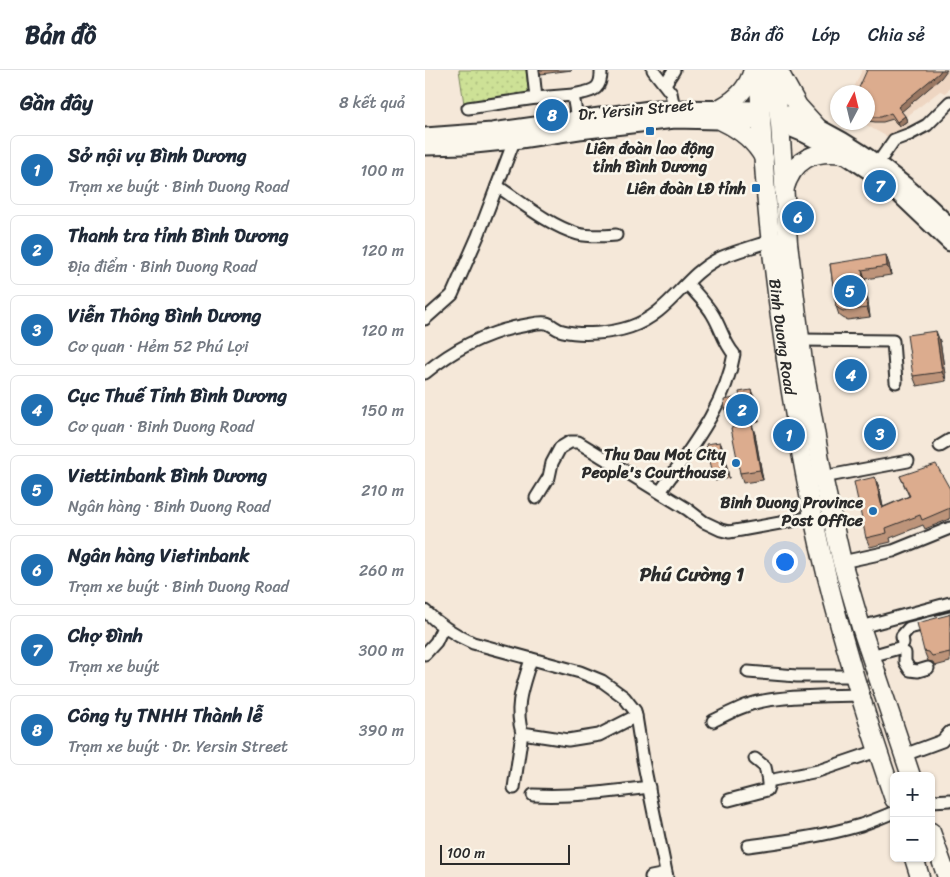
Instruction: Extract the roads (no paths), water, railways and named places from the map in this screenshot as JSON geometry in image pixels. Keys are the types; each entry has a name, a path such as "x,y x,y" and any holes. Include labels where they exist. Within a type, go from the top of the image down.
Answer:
{"highway":[{"path":"753,70 747,86 722,114 759,150 765,160"},
{"name":"Binh Duong Road","path":"758,70 770,241 786,359 813,517 854,676 890,788"},
{"name":"Binh Duong Road","path":"773,70 779,118 788,243 800,340 823,478 842,562 861,627 910,772"},
{"path":"779,70 798,106 818,128"},
{"path":"761,115 779,118"},
{"path":"784,190 792,172 805,158 819,153 843,154"},
{"path":"813,517 831,513"},
{"path":"935,843 947,877"},
{"path":"915,862 920,877"}],"main road":[{"name":"Dr. Yersin Street","path":"428,141 515,134 578,125 657,108 674,108 722,114 761,115"},
{"name":"Dr. Yersin Street","path":"578,125 675,120 722,114"},
{"path":"779,118 798,118 828,132 896,176 945,223 950,243"},
{"path":"779,118 804,134 843,154 945,223"}],"street":[{"path":"533,70 536,98"},
{"path":"468,108 536,98 573,95 597,88 600,84 601,70"},
{"path":"653,70 671,93 674,108"},
{"path":"665,84 673,70"},
{"path":"573,95 578,125"},
{"path":"878,163 894,140 927,125 950,102"},
{"path":"425,319 452,296 478,236 515,134"},
{"path":"497,186 543,216 578,234 616,235"},
{"path":"425,372 440,360 467,345 515,327 547,323 560,330 576,334 629,327 648,319 668,304 688,284 717,260 770,241"},
{"path":"660,492 715,411 730,374 734,354 728,347 712,314 688,284"},
{"path":"800,340 893,341 896,382"},
{"path":"535,498 549,477 552,463 560,448 570,442 578,442 660,492 704,522 729,532 813,517"},
{"path":"823,478 908,461"},
{"path":"842,562 893,551 950,528"},
{"path":"861,627 950,603"},
{"path":"425,611 443,627 473,643 579,672 602,681 624,697 635,711 667,876 651,877"},
{"path":"928,668 918,671 910,670 905,662 902,636 909,628 950,618"},
{"path":"425,654 436,642 443,627"},
{"path":"871,656 902,648"},
{"path":"514,788 522,733 517,711 531,660"},
{"path":"748,672 797,676 854,676"},
{"path":"713,721 735,710 763,701 808,697 860,696"},
{"path":"522,733 568,740 599,735 636,716"},
{"path":"904,755 942,741 950,732"},
{"path":"768,781 818,770 877,751"},
{"path":"729,800 767,790 769,786 765,767 755,760"},
{"path":"533,794 569,796 602,794 649,787"},
{"path":"935,802 950,800"},
{"path":"748,846 806,838 860,825 890,814"}],"place":[{"name":"Công ty TNHH Thành lễ","path":"552,115"},
{"name":"Liên đoàn lao động tỉnh Bình Dương","path":"650,131"},
{"name":"Chợ Đình","path":"880,186"},
{"name":"Liên đoàn LĐ tỉnh","path":"756,188"},
{"name":"Ngân hàng Vietinbank","path":"798,217"},
{"name":"Viettinbank Bình Dương","path":"850,291"},
{"name":"Cục Thuế Tỉnh Bình Dương","path":"851,375"},
{"name":"Thanh tra tỉnh Bình Dương","path":"742,410"},
{"name":"Viễn Thông Bình Dương","path":"880,434"},
{"name":"Sở nội vụ Bình Dương","path":"789,435"},
{"name":"Thu Dau Mot City People's Courthouse","path":"736,463"},
{"name":"Binh Duong Province Post Office","path":"873,511"}],"district":[{"name":"Phú Cường 1","path":"692,574"}]}
